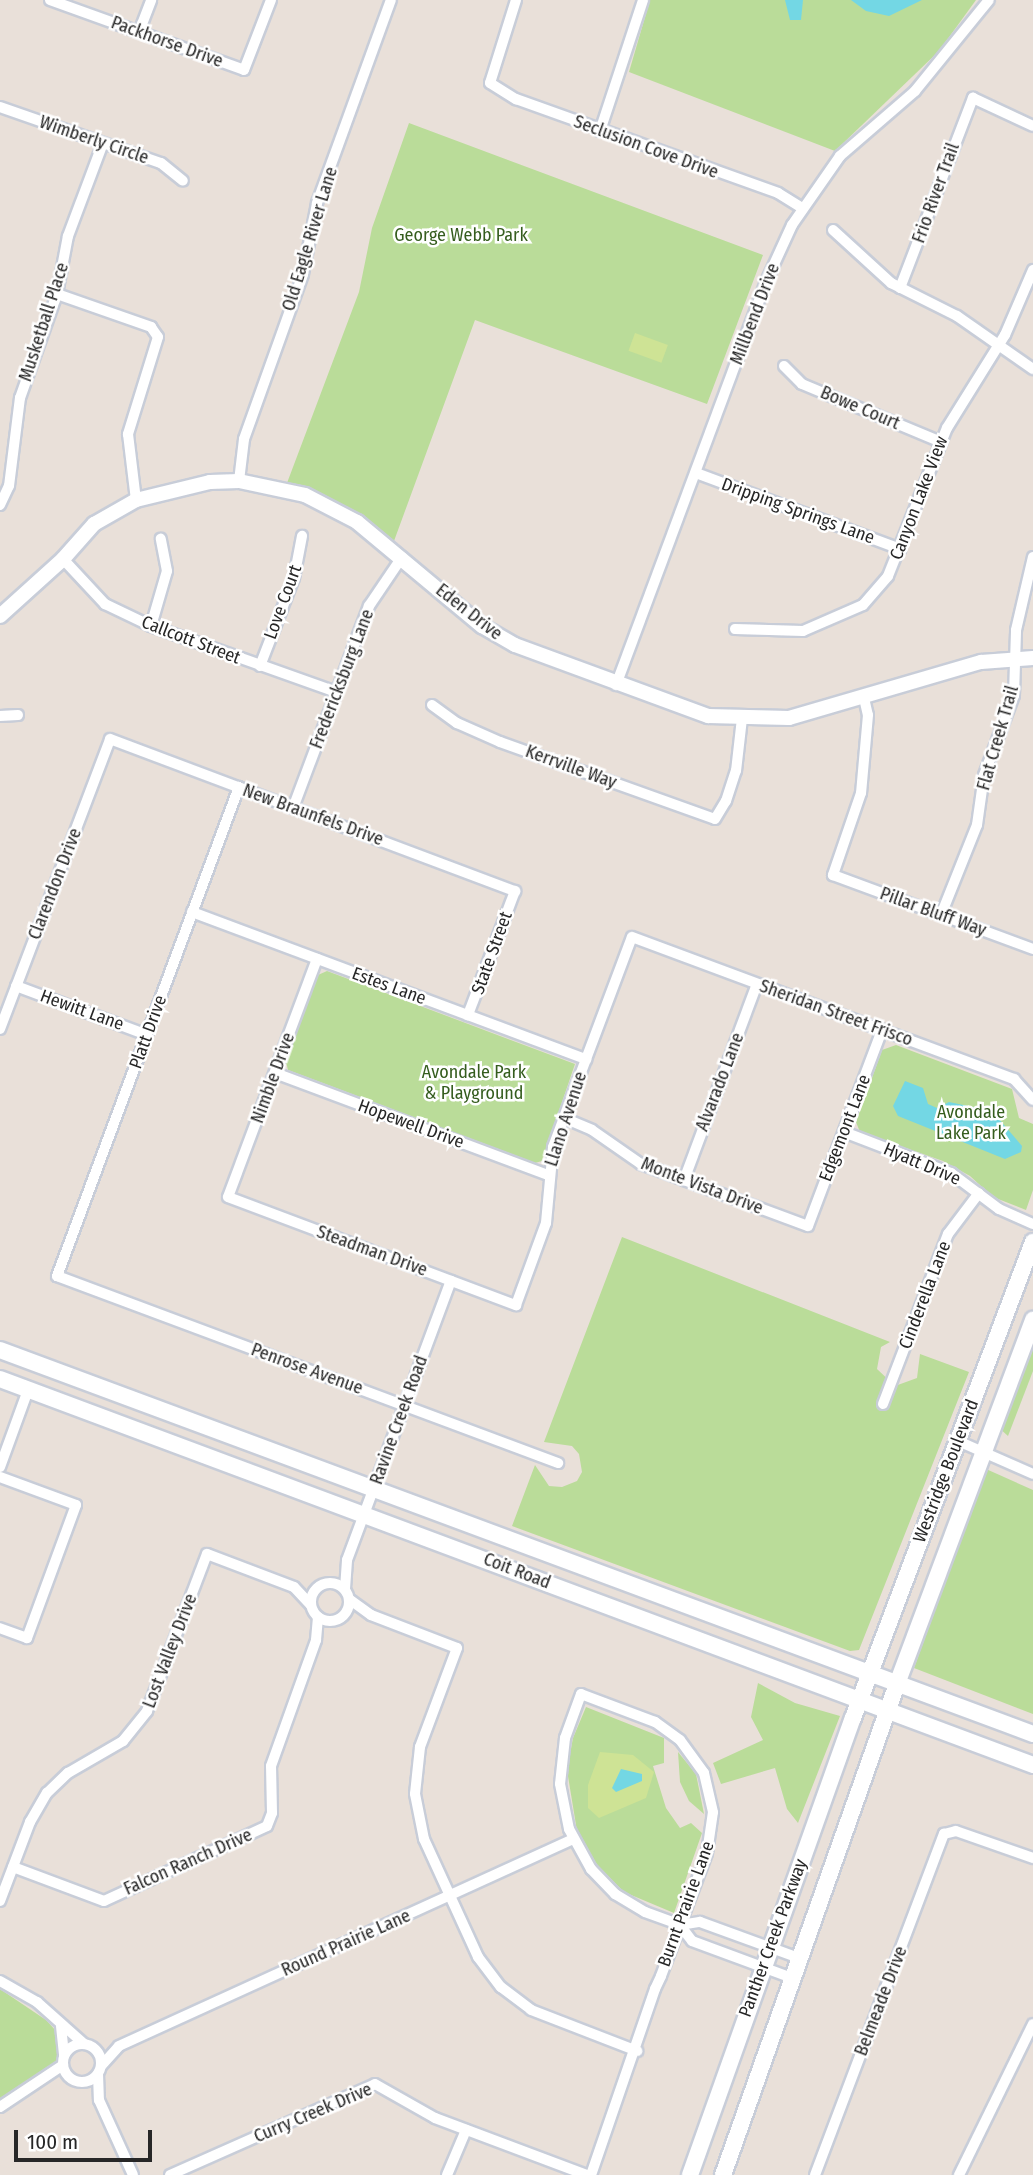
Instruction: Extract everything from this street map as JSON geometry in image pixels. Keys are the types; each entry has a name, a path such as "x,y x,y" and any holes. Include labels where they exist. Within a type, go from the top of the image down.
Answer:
{"main road":[{"name":"Westridge Boulevard","path":"860,1701 1033,1242"},
{"name":"Westridge Boulevard","path":"890,1712 897,1684 1033,1320"},
{"name":"Coit Road","path":"0,1350 1033,1734"},
{"path":"28,1390 37,1364"},
{"name":"Coit Road","path":"0,1379 1033,1765"},
{"name":"Panther Creek Parkway","path":"690,2175 769,1947 860,1701"},
{"name":"Panther Creek Parkway","path":"723,2175 799,1958 890,1712"}],"street":[{"name":"Packhorse Drive","path":"50,0 244,70 271,0"},
{"path":"139,32 151,0"},
{"name":"Old Eagle River Lane","path":"239,481 244,439 303,274 317,203 391,0"},
{"name":"Seclusion Cove Drive","path":"516,0 490,83 516,99 778,193 802,208"},
{"path":"600,131 643,0"},
{"name":"Millbend Drive","path":"616,685 765,285 802,208 840,156 915,92 989,0"},
{"name":"Frio River Trail","path":"900,288 973,98 1033,126"},
{"name":"Wimberly Circle","path":"0,107 162,163 183,181"},
{"name":"Musketball Place","path":"0,505 9,486 20,398 57,294 68,236 103,143"},
{"path":"834,230 900,288 957,316 997,347 1033,369"},
{"name":"Canyon Lake View","path":"735,629 803,631 863,605 888,576 941,442 997,347 1033,270"},
{"path":"57,294 151,327 158,337 128,434 136,500"},
{"name":"Bowe Court","path":"784,366 802,384 941,442"},
{"name":"Dripping Springs Lane","path":"696,473 900,549"},
{"name":"Eden Drive","path":"0,616 63,559 94,524 136,500 209,482 239,481 271,485 332,508 402,557 498,636 684,710 742,718 789,718 981,662 1033,658"},
{"name":"Love Court","path":"260,666 294,578 302,536"},
{"path":"151,626 167,571 160,539"},
{"name":"Fredericksburg Lane","path":"293,807 369,606 402,557"},
{"name":"Flat Creek Trail","path":"941,915 977,825 984,775 1014,695 1016,630 1033,557"},
{"name":"Callcott Street","path":"63,559 105,604 151,626 336,692"},
{"name":"Pillar Bluff Way","path":"864,698 868,715 861,793 833,875 1033,949"},
{"name":"Kerrville Way","path":"432,705 457,723 500,741 715,819 726,801 736,771 742,718"},
{"path":"0,716 18,715"},
{"name":"New Braunfels Drive","path":"110,739 515,891"},
{"name":"Clarendon Drive","path":"0,1029 110,739"},
{"name":"Platt Drive","path":"57,1276 239,788"},
{"name":"State Street","path":"468,1016 515,891"},
{"name":"Estes Lane","path":"192,912 586,1059"},
{"name":"Sheridan Street Frisco","path":"632,937 1014,1079 1033,1100"},
{"name":"Llano Avenue","path":"516,1305 546,1223 548,1175 565,1118 632,937"},
{"name":"Nimble Drive","path":"228,1197 317,959"},
{"name":"Alvarado Lane","path":"684,1180 757,984"},
{"name":"Hewitt Lane","path":"16,986 147,1035"},
{"name":"Edgemont Lane","path":"808,1226 882,1030"},
{"name":"Hopewell Drive","path":"275,1073 548,1175"},
{"name":"Monte Vista Drive","path":"565,1118 592,1130 633,1160 808,1226"},
{"name":"Hyatt Drive","path":"844,1132 943,1169 999,1209 1033,1224"},
{"name":"Cinderella Lane","path":"883,1404 948,1234 979,1193"},
{"name":"Steadman Drive","path":"228,1197 516,1305"},
{"name":"Penrose Avenue","path":"57,1276 558,1463"},
{"name":"Ravine Creek Road","path":"340,1618 347,1594 347,1560 451,1281"},
{"path":"0,1467 28,1390"},
{"path":"958,1441 984,1450 1033,1474"},
{"path":"0,1477 76,1505 27,1638 0,1628"},
{"name":"Lost Valley Drive","path":"0,1901 33,1814 53,1785 115,1747 142,1720 207,1554 294,1587"},
{"name":"Ravine Creek Road","path":"311,1605 323,1585 347,1560"},
{"path":"294,1587 323,1585 347,1594 371,1615 457,1648 420,1747 415,1782 421,1830 449,1896 478,1957 510,1995 542,2016 637,2052"},
{"path":"294,1587 318,1617 316,1640"},
{"path":"318,1617 371,1615"},
{"path":"316,1640 340,1618"},
{"name":"Falcon Ranch Drive","path":"13,1867 104,1901 271,1821 273,1759 316,1640"},
{"name":"Burnt Prairie Lane","path":"573,1839 562,1807 560,1772 565,1738 581,1694 664,1727 687,1747 704,1773 712,1802 712,1833 637,2052 589,2175"},
{"name":"Belmeade Drive","path":"816,2175 941,1842 951,1831 1033,1858"},
{"path":"573,1839 591,1869 615,1894 680,1925 692,1941 792,1978"},
{"name":"Round Prairie Lane","path":"100,2069 119,2046 573,1839"},
{"path":"680,1925 700,1922 799,1958"},
{"path":"0,1981 37,2002 61,2026 87,2044 100,2069 99,2100 133,2175"},
{"path":"959,2175 1033,2024"},
{"path":"61,2026 64,2060 74,2080 99,2100"},
{"path":"0,2107 40,2082 87,2044"},
{"name":"Round Prairie Lane","path":"87,2044 119,2046"},
{"path":"40,2082 74,2080 100,2069"},
{"name":"Curry Creek Drive","path":"170,2175 379,2085 435,2118 466,2130"},
{"path":"447,2175 466,2130 589,2175"}],"green space":[{"path":"650,0 976,0 939,51 835,151 629,72"},
{"name":"George Webb Park","path":"409,123 763,255 707,404 475,320 394,541 325,495 287,483 359,292 372,228"},
{"path":"635,333 668,345 661,363 629,351"},
{"name":"Avondale Park & Playground","path":"327,971 575,1064 542,1161 535,1163 288,1070 286,1062 318,975"},
{"name":"Avondale Lake Park","path":"896,1045 1012,1089 1019,1118 1033,1124 1033,1190 1026,1210 993,1197 970,1176 943,1161 860,1132 856,1122 882,1050"},
{"path":"622,1237 890,1342 881,1347 877,1369 895,1386 917,1378 920,1354 969,1372 859,1650 850,1651 512,1526 535,1465 549,1486 562,1487 577,1481 582,1472 579,1454 572,1446 544,1442"},
{"path":"1033,1334 1033,1371 1008,1436 998,1427"},
{"path":"986,1469 1033,1490 1033,1714 914,1668"},
{"path":"758,1683 795,1703 840,1716 798,1823 787,1809 775,1768 721,1784 713,1763 763,1740 751,1717"},
{"path":"586,1707 664,1738 664,1763 653,1766 666,1808 680,1828 691,1823 702,1833 674,1913 624,1892 597,1865 577,1831 567,1770 573,1738"},
{"path":"600,1752 633,1755 654,1772 646,1798 599,1818 588,1808 588,1785"},
{"path":"678,1752 696,1774 704,1814 689,1801 680,1782"},
{"path":"0,1989 46,2020 57,2032 61,2051 52,2070 0,2102"}],"water":[{"path":"785,0 803,0 801,20 790,20"},
{"path":"851,0 922,0 889,16 866,11"},
{"path":"905,1081 923,1088 928,1104 937,1108 949,1102 992,1111 1022,1146 1021,1152 1005,1159 898,1116 893,1106"},
{"path":"621,1769 642,1774 642,1781 616,1792 612,1788"}]}
